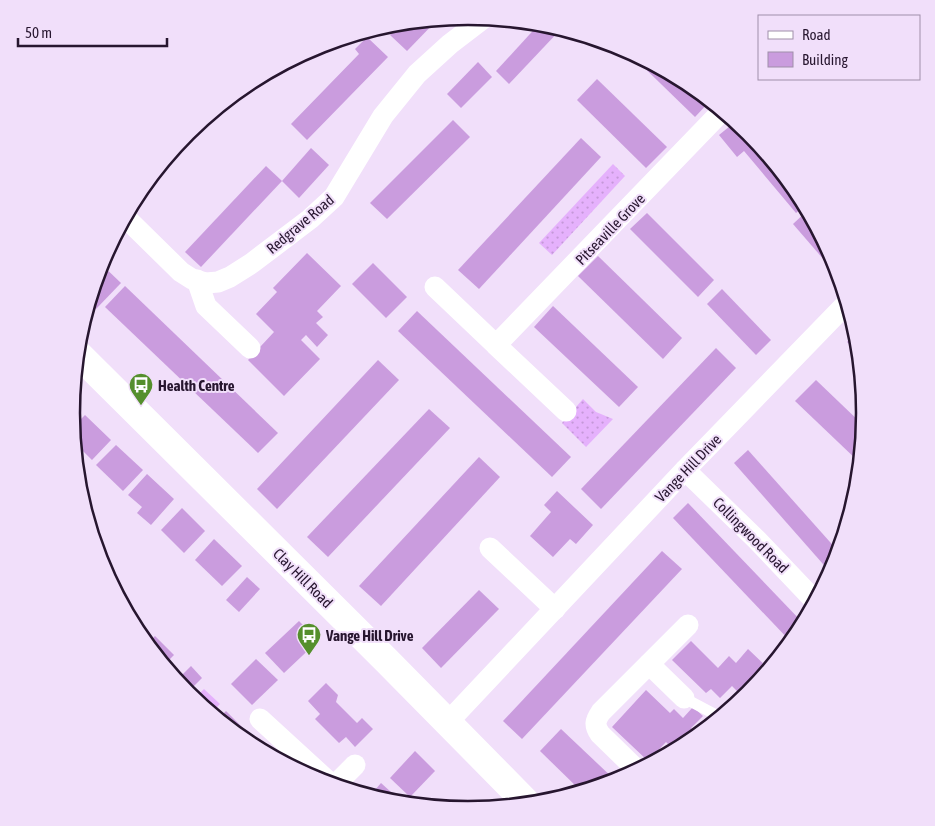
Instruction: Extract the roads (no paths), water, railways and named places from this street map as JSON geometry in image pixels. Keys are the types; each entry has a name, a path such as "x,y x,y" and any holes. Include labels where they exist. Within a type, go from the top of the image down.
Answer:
{"street":[{"name":"Redgrave Road","path":"197,280 206,283 218,282 230,277 252,263 322,209 344,184 383,116 418,74 450,44 475,25"},
{"name":"Pitseaville Grove","path":"496,345 717,116"},
{"path":"130,222 181,272 197,280 206,306 250,348"},
{"path":"435,287 566,411"},
{"name":"Vange Hill Drive","path":"448,722 685,470 841,309"},
{"name":"Clay Hill Road","path":"83,360 522,797"},
{"name":"Collingwood Road","path":"685,470 764,547 810,595"},
{"path":"490,548 555,609"},
{"path":"631,764 600,734 595,720 688,626"},
{"path":"649,664 684,698"},
{"path":"260,719 315,769"},
{"path":"341,779 355,765"}],"lane":[{"path":"684,698 713,713"}],"place":[{"name":"Health Centre","path":"141,406"},
{"name":"Vange Hill Drive","path":"309,656"}]}
